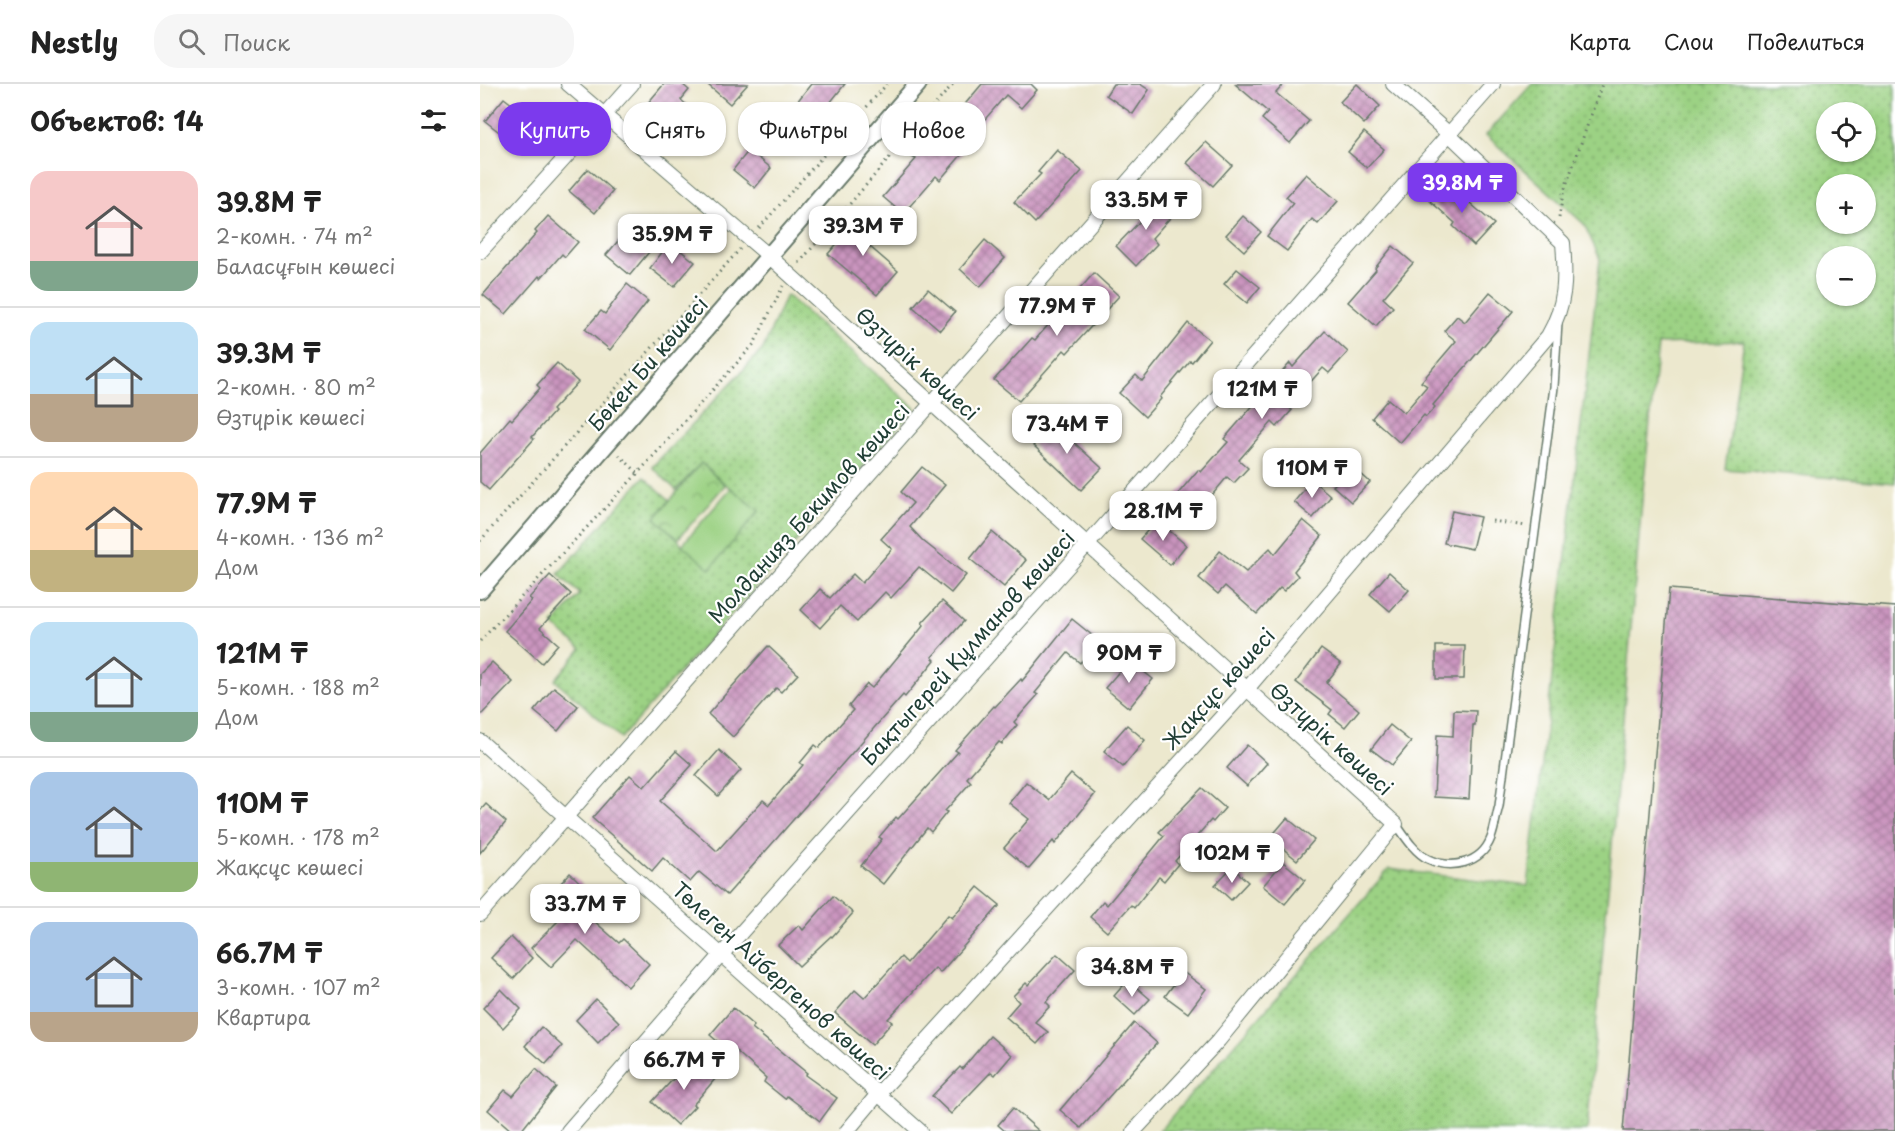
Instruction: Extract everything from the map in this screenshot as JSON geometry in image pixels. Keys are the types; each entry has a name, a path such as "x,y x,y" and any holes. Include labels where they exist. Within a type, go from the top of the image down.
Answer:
{"street":[{"name":"Өзтүрік көшесі","path":"568,84 589,102"},
{"path":"611,109 632,84"},
{"name":"Бөкен Би көшесі","path":"480,590 918,84"},
{"name":"Молданияз Бекимов көшесі","path":"480,914 1214,84"},
{"path":"1393,84 1563,243"},
{"name":"Бақтыгерей Құлманов көшесі","path":"568,1131 1493,84"},
{"name":"Өзтүрік көшесі","path":"611,121 769,256 1396,824"},
{"path":"480,252 568,156"},
{"name":"Жақсұс көшесі","path":"847,1131 878,1094 1247,689 1540,345 1558,318 1563,299 1565,268 1563,243"},
{"name":"Төлеген Айбергенов көшесі","path":"480,741 920,1131"},
{"path":"1134,1131 1219,1040 1396,824"}],"lane":[{"path":"1396,824 1412,845 1427,858 1448,864 1466,864 1482,853 1491,839 1499,806 1554,387 1558,318"}],"path":[{"path":"480,541 886,84"},
{"path":"480,641 638,473 754,344 789,275 953,84"},
{"path":"1563,243 1558,222 1563,194 1602,84"},
{"path":"607,444 638,473"},
{"path":"1492,521 1535,527"}],"green space":[{"path":"1532,84 1895,84 1895,483 1725,469 1744,341 1658,344 1643,490 1587,1131 1159,1131 1389,869 1528,886 1600,259 1584,224 1486,135"},
{"path":"786,295 915,408 621,738 555,680 581,649 553,625 580,594 558,574 644,477 670,500 655,518 682,545 759,511 701,463 676,490 652,467 763,349"},
{"path":"701,463 725,485 678,539 655,518"},
{"path":"731,488 759,511 710,569 682,545"}],"building":[{"path":"664,84 682,84 689,90 681,100 683,102 649,102"},
{"path":"707,84 748,84 730,104"},
{"path":"811,84 845,84 831,102 797,102"},
{"path":"982,84 1031,84 1037,90 1021,108 1006,95 986,118 986,102 967,102"},
{"path":"1113,84 1140,84 1149,90 1133,114 1106,95"},
{"path":"1235,84 1284,84 1276,93 1309,121 1290,143 1262,119 1268,112"},
{"path":"1357,84 1380,106 1364,124 1340,102"},
{"path":"498,105 498,131 485,121"},
{"path":"1364,132 1384,149 1367,168 1348,152"},
{"path":"1206,142 1232,165 1213,186 1187,163"},
{"path":"1057,150 1082,171 1035,223 1014,202 1041,174 1038,172"},
{"path":"744,156 756,156 771,168 755,188 733,170"},
{"path":"960,156 940,180 936,176 903,214 883,197 916,159 912,157"},
{"path":"588,169 613,191 595,213 569,191"},
{"path":"1306,174 1338,201 1318,224 1312,219 1287,251 1267,236 1293,203 1286,197"},
{"path":"1447,183 1494,224 1474,246 1453,226 1455,223 1430,201"},
{"path":"1160,194 1177,210 1152,238 1157,244 1136,266 1116,246 1143,218 1141,216"},
{"path":"548,216 578,242 565,257 562,254 541,278 539,276 506,314 483,295 537,233 535,231"},
{"path":"861,216 881,233 869,246 898,271 877,295 828,254"},
{"path":"1243,216 1261,232 1244,251 1226,235"},
{"path":"625,233 649,252 630,275 606,255"},
{"path":"985,240 1005,258 980,287 960,269"},
{"path":"670,242 695,262 674,287 650,268"},
{"path":"1393,246 1413,263 1383,298 1393,307 1376,326 1348,302"},
{"path":"1237,269 1260,287 1247,303 1224,284"},
{"path":"1094,273 1119,296 1067,353 1064,350 1019,401 994,380 1032,338 1035,340"},
{"path":"627,284 648,301 610,350 585,329 601,311 605,314"},
{"path":"928,289 955,312 940,330 913,307"},
{"path":"1490,292 1513,311 1433,405 1435,407 1426,417 1424,415 1400,443 1372,418 1388,399 1404,413 1427,386 1421,382 1456,341 1444,331 1457,316 1465,322"},
{"path":"1188,323 1210,340 1145,417 1119,393 1136,375 1142,381"},
{"path":"1325,331 1348,352 1329,373 1323,368 1288,407 1292,410 1277,427 1272,422 1239,460 1248,468 1234,483 1227,477 1198,512 1177,495 1198,470 1201,472 1228,442 1224,439 1290,363 1293,367"},
{"path":"557,363 578,382 552,410 554,412 532,437 534,439 489,490 480,482 480,453 540,388 537,385"},
{"path":"1056,420 1072,435 1069,438 1102,468 1081,490 1033,445"},
{"path":"1352,466 1370,482 1351,502 1333,486"},
{"path":"922,467 945,485 910,527 923,541 966,575 951,593 919,567 891,598 885,592 857,622 840,606 820,628 801,610 820,589 830,598 853,574 862,583 892,549 881,539 913,503 901,492"},
{"path":"1312,480 1331,496 1313,518 1294,502"},
{"path":"1452,511 1480,517 1472,549 1444,543"},
{"path":"1157,520 1186,545 1170,565 1140,539"},
{"path":"1303,520 1322,536 1294,571 1298,576 1284,591 1280,588 1257,614 1225,586 1218,594 1199,578 1220,551 1246,572 1270,548 1275,554"},
{"path":"992,532 1026,560 1004,587 970,559"},
{"path":"1389,572 1409,590 1390,611 1370,594"},
{"path":"550,575 571,594 540,628 558,644 542,663 505,631 532,600 529,598"},
{"path":"1669,589 1895,607 1895,1131 1623,1131"},
{"path":"942,601 964,621 932,657 935,660 905,697 903,695 727,895 699,872 690,882 663,858 652,871 592,818 630,775 644,787 676,751 692,765 660,801 717,851 763,800 769,805 803,765 800,763 815,745 819,748 853,710 849,706 867,684 872,688"},
{"path":"1072,619 1098,640 1080,663 1068,653 1035,693 1038,695 1014,722 1017,725 1002,744 999,742 967,778 971,782 945,811 947,812 931,832 927,828 883,884 861,866 882,839 879,837 958,752 955,750 994,706 1021,679 1022,681"},
{"path":"768,646 798,674 781,692 776,688 733,737 708,714"},
{"path":"1436,646 1465,646 1464,679 1436,679"},
{"path":"1321,649 1341,664 1326,683 1359,710 1345,727 1329,714 1332,710 1296,682"},
{"path":"1129,660 1153,679 1129,708 1105,688"},
{"path":"492,662 513,682 480,716 480,674"},
{"path":"554,687 578,706 558,731 534,711"},
{"path":"1454,710 1476,711 1475,725 1473,725 1469,799 1434,797 1437,735 1453,736"},
{"path":"1127,725 1145,740 1123,767 1104,751"},
{"path":"1390,725 1411,742 1392,765 1371,749"},
{"path":"1247,745 1267,763 1247,786 1227,768"},
{"path":"719,750 741,770 718,796 696,776"},
{"path":"1071,774 1095,794 1055,844 1053,841 1029,869 1004,848 1029,819 1009,803 1026,782 1049,800"},
{"path":"1202,788 1225,808 1213,822 1211,820 1175,861 1178,864 1164,881 1159,877 1134,908 1131,905 1107,932 1090,917 1103,901 1107,905 1164,836 1159,832"},
{"path":"486,804 506,822 480,853 480,811"},
{"path":"1287,818 1314,840 1297,860 1270,838"},
{"path":"1283,862 1305,880 1285,904 1263,886"},
{"path":"1232,867 1248,882 1231,900 1215,885"},
{"path":"570,873 589,891 576,905 619,943 623,939 649,964 628,987 577,940 551,967 531,948 558,921 541,905"},
{"path":"978,887 1000,905 940,973 935,968 888,1019 892,1022 872,1045 835,1013 855,990 864,998 901,957 907,963 948,915 952,918"},
{"path":"833,896 853,913 832,937 799,966 778,945 799,925 803,930"},
{"path":"511,937 532,958 513,979 491,958"},
{"path":"1057,954 1075,970 1046,1002 1050,1006 1035,1022 1048,1032 1037,1044 1006,1017 1019,1002 1013,996 1026,983 1028,985"},
{"path":"1183,972 1206,989 1188,1013 1165,996"},
{"path":"1128,980 1150,999 1135,1015 1114,996"},
{"path":"501,989 521,1009 503,1028 483,1008"},
{"path":"596,999 619,1022 598,1043 576,1020"},
{"path":"733,1008 754,1026 752,1028 807,1073 805,1075 837,1098 820,1121 787,1096 785,1099 764,1082 766,1078 734,1049 731,1053 710,1035"},
{"path":"1134,1023 1157,1043 1081,1128 1060,1110"},
{"path":"541,1027 562,1046 546,1064 525,1046"},
{"path":"990,1036 1012,1055 995,1075 991,1072 951,1114 932,1096 960,1067 962,1069"},
{"path":"690,1057 715,1079 677,1125 652,1102"},
{"path":"536,1069 556,1087 521,1131 512,1131 488,1110 505,1090 513,1096"},
{"path":"1013,1108 1039,1131 1005,1131 998,1125"}]}
